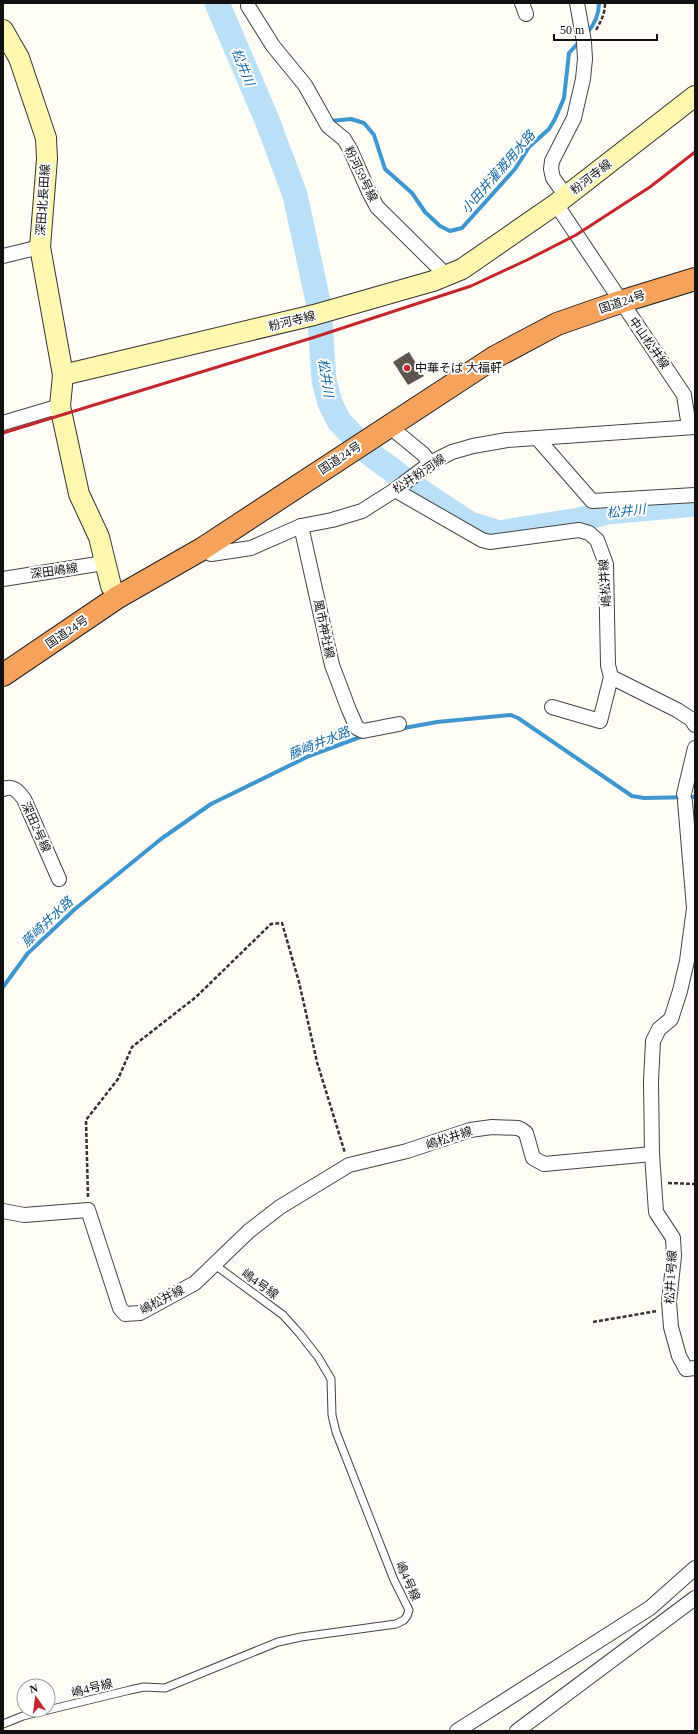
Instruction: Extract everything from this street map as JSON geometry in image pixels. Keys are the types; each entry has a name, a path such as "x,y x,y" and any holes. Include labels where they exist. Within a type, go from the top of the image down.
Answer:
{"highway":[{"name":"国道24号","path":"3,676 118,597 202,549 495,357 557,324 620,302 695,279"}],"main road":[{"name":"深田北長田線","path":"3,30 19,58 46,138 47,158 40,247 63,375"},
{"name":"粉河寺線","path":"63,375 321,313 433,281 462,268 561,200 695,96"},
{"path":"63,375 60,406 79,494 99,537 104,563 111,586 118,597"}],"street":[{"name":"中山松井線","path":"577,3 585,59 583,79 574,118 552,161 551,169 553,178 561,200 620,302 684,395 692,427"},
{"name":"粉河59号線","path":"248,6 273,46 305,85 325,122 344,139 350,149 368,192 377,207 446,275"},
{"path":"3,256 40,247"},
{"path":"3,423 60,406"},
{"name":"松井粉河線","path":"202,549 211,554 251,548 301,526 332,520 362,511 398,488 428,465 452,452 473,446 507,440 692,427"},
{"path":"385,428 423,454 428,465"},
{"path":"537,438 592,501 695,495"},
{"name":"嶋松井線","path":"398,488 482,540 490,542 580,530 589,533 597,540 606,564 608,665 611,677"},
{"name":"風市神社線","path":"301,526 332,665 357,728 363,731 399,724"},
{"name":"深田嶋線","path":"3,579 104,563"},
{"path":"552,707 600,721 611,677 677,710 691,719 695,725"},
{"path":"652,1154 651,1081 653,1041 659,1029 671,1019 680,991 687,960 694,908 687,801 695,748"},
{"name":"深田2号線","path":"3,789 10,787 15,788 24,799 59,879"},
{"name":"嶋松井線","path":"88,1210 120,1308 125,1314 140,1313 195,1283 249,1231 280,1207 349,1165 407,1152 470,1130 492,1127 518,1128 522,1130 526,1133 533,1158 544,1164 652,1154"},
{"name":"松井1号線","path":"652,1154 656,1212 673,1238 674,1256 670,1309 671,1327 679,1356 686,1369 695,1368"},
{"path":"3,1211 24,1214 88,1210"},
{"path":"457,1731 650,1608 695,1568"},
{"path":"517,1731 695,1598"}],"lane":[{"name":"嶋4号線","path":"56,1708 144,1687 165,1688 278,1642 301,1636 396,1624 404,1620 407,1616 409,1610 394,1580 336,1432 332,1415 331,1379 309,1346 283,1315 215,1265"},
{"name":"嶋4号線","path":"3,1724 18,1718"}],"path":[{"path":"583,40 602,21 605,3"},
{"path":"88,1210 86,1120 118,1079 132,1047 196,997 271,924 282,924 299,982 317,1062 349,1165"},
{"path":"654,1182 695,1184"},
{"path":"593,1322 670,1309"}],"building":[{"path":"409,352 424,376 408,385 393,362"}],"waterway":[{"name":"松井川","path":"217,3 267,120 295,195 319,306 324,380 330,403 339,421 369,453 426,495 470,524 499,533 579,520 607,512 695,504"},
{"name":"小田井灌漑用水路","path":"587,33 596,19 599,3"},
{"name":"小田井灌漑用水路","path":"331,121 351,119 364,123 374,135 385,169 412,193 425,212 440,226 450,231 462,228 515,169 529,147 549,129 564,98 569,53 581,40"},
{"name":"藤崎井水路","path":"399,729 437,722 511,715 518,718 632,796 644,798 695,797"},
{"name":"藤崎井水路","path":"3,987 28,953 75,909 161,839 211,804 309,756 363,736"}],"railway":[{"path":"3,433 315,337 471,286 576,235 650,187 695,152"}],"place":[{"name":"中華そば 大福軒","path":"407,368"}]}
